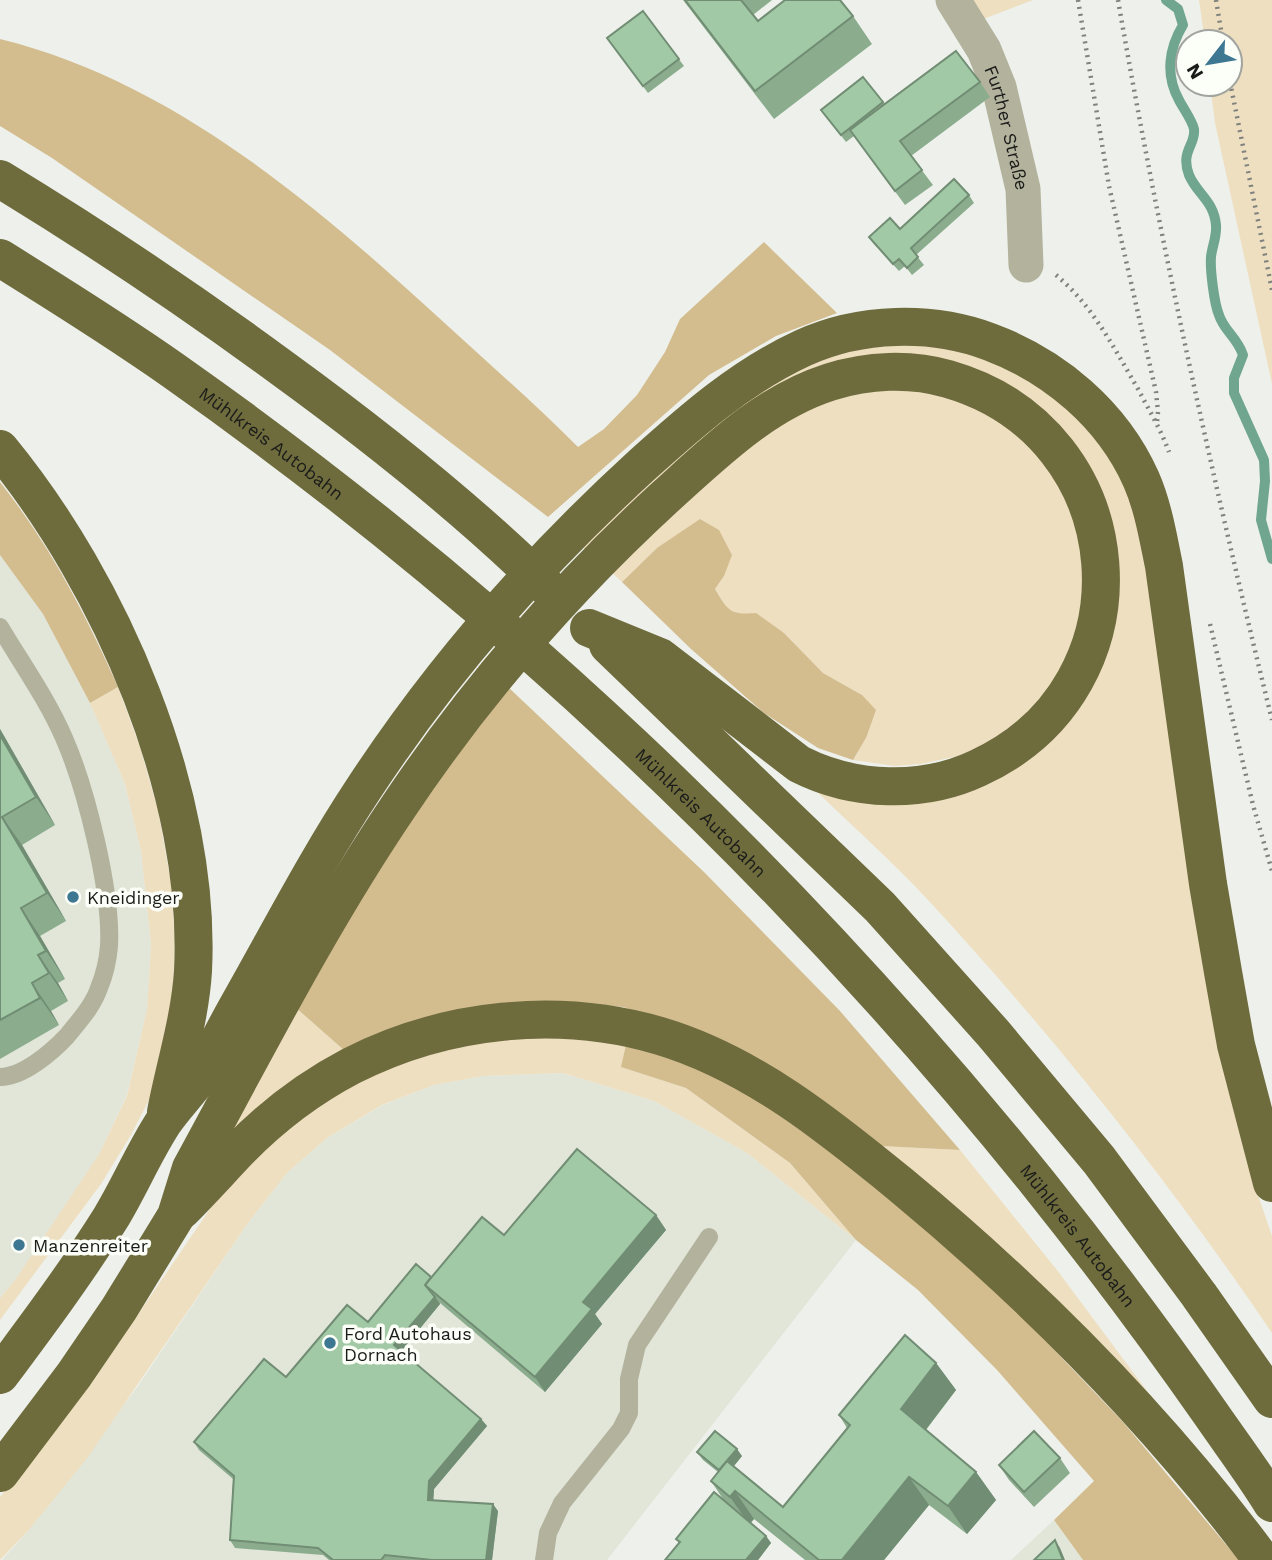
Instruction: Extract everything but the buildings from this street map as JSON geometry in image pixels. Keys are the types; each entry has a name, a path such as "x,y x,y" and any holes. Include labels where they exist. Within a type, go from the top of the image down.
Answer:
{"highway":[{"path":"0,179 100,241 338,408 451,499 514,554 589,628 799,764 838,779 875,785 909,786 963,775 989,763 1032,733 1053,712 1089,652 1099,612 1102,567 1096,527 1083,490 1061,454 1033,424 1004,403 972,386 936,376 899,372 863,373 827,383 796,396 761,416 727,442 646,515 539,625 493,680 399,806 354,877 191,1168 176,1216"},
{"name":"Mühlkreis Autobahn","path":"0,258 173,370 294,460 409,550 606,720 677,787 797,906 939,1063 1079,1234 1174,1361 1272,1503"},
{"path":"0,1375 50,1308 111,1217 164,1121 197,1080 330,842 366,785 461,655 511,597 586,518 700,414 737,385 808,345 883,327 929,327 972,335 1003,347 1053,374 1096,412 1118,439 1140,477 1154,520 1164,566 1209,884 1236,1045 1272,1183"},
{"path":"0,449 46,512 82,570 117,638 148,711 167,768 180,822 191,892 193,972 189,1010 164,1121"},
{"path":"652,668 880,907 993,1033 1098,1160 1199,1295 1272,1399"},
{"path":"0,1473 74,1375 119,1309 176,1216 264,1126 300,1097 350,1066 393,1048 454,1029 500,1021 554,1019 605,1024 659,1036 703,1051 747,1073 799,1107 874,1164 947,1224 1069,1336 1145,1418 1262,1560"}],"street":[{"name":"Further Straße","path":"953,0 984,50 999,87 1023,188 1026,265"}],"lane":[{"path":"0,627 60,729 79,780 107,905 109,947 99,988 84,1016 60,1043 30,1065 8,1077 0,1077"},
{"path":"544,1560 548,1533 562,1503 621,1429 629,1413 629,1379 637,1345 709,1237"}],"path":[{"path":"1078,0 1109,186 1156,392 1156,423"},
{"path":"1118,0 1155,208 1177,311 1272,720"},
{"path":"1216,0 1221,28"},
{"path":"1233,98 1272,290"}],"shaded area":[{"path":"960,0 1033,0 976,22"},
{"path":"1199,0 1272,0 1272,384 1212,98 1244,98 1244,28 1203,28"},
{"path":"0,39 63,58 123,84 181,115 236,151 289,190 390,274 578,447 604,429 637,395 665,352 680,319 764,242 837,313 776,336 709,375 548,517 330,350 52,158 0,126"},
{"path":"857,344 957,345 1052,388 1105,447 1138,513 1258,1195 1272,1236 1272,1333 1151,1165 1020,1003 914,886 814,789 1015,766 1061,731 1102,660 1062,431 1034,403 1010,387 979,372 950,363 859,359 590,554 579,544 754,390"},
{"path":"913,385 996,415 1063,478 1087,557 1078,640 1041,703 989,743 958,756 921,764 895,766 853,760 866,738 862,695 823,673 784,633 726,608 715,589 724,576 657,548 622,582 610,571 742,446 828,396"},
{"path":"0,482 35,530 66,581 118,687 90,703 43,614 0,555"},
{"path":"700,519 719,530 732,555 724,576 715,589 727,607 735,612 756,613 784,633 823,673 862,695 876,710 866,738 853,760 818,748 764,713 691,649 622,582 657,548"},
{"name":"Kneidinger","path":"0,555 43,614 90,703 125,784 141,851 151,944 147,1009 127,1095 99,1154 15,1280 0,1298"},
{"path":"507,686 704,872 840,1011 960,1150 881,1146 695,1029 623,1007 559,1002 345,1051 295,1007 401,829"},
{"path":"118,687 140,747 158,810 171,883 175,940 173,995 150,1098 131,1135 101,1184 0,1320 0,1298 15,1280 99,1154 127,1096 147,1009 151,944 141,851 125,784 90,703"},
{"path":"295,1007 345,1051 222,1142"},
{"path":"515,1032 626,1045 622,1067 686,1088 790,1163 856,1240 747,1153 654,1101 563,1073 483,1076 434,1085 382,1105 327,1138 287,1173 248,1223 88,1457 28,1531 0,1560 0,1497 96,1376 229,1181 272,1134 378,1067"},
{"path":"626,1045 676,1056 733,1083 884,1189 1003,1296 1123,1422 1239,1560 1083,1560 1054,1520 1094,1481 997,1370 918,1290 856,1240 790,1163 686,1088 621,1067"},
{"path":"563,1073 654,1101 747,1153 856,1240 607,1560 2,1560 28,1531 138,1386 248,1223 287,1173 327,1138 383,1105 434,1085 483,1076"},
{"path":"881,1146 960,1150 1057,1270 1150,1395"},
{"path":"1054,1520 1083,1560 1011,1560"}],"waterway":[{"path":"1166,0 1178,9 1183,25 1174,43 1170,71 1175,91 1194,129 1186,160 1189,175 1215,217 1216,234 1211,262 1214,295 1221,321 1243,355 1234,378 1234,393 1264,460 1261,520 1272,559"}],"place":[{"name":"Kneidinger","path":"73,897"},
{"name":"Manzenreiter","path":"19,1245"},
{"name":"Ford Autohaus Dornach","path":"330,1343"}]}
